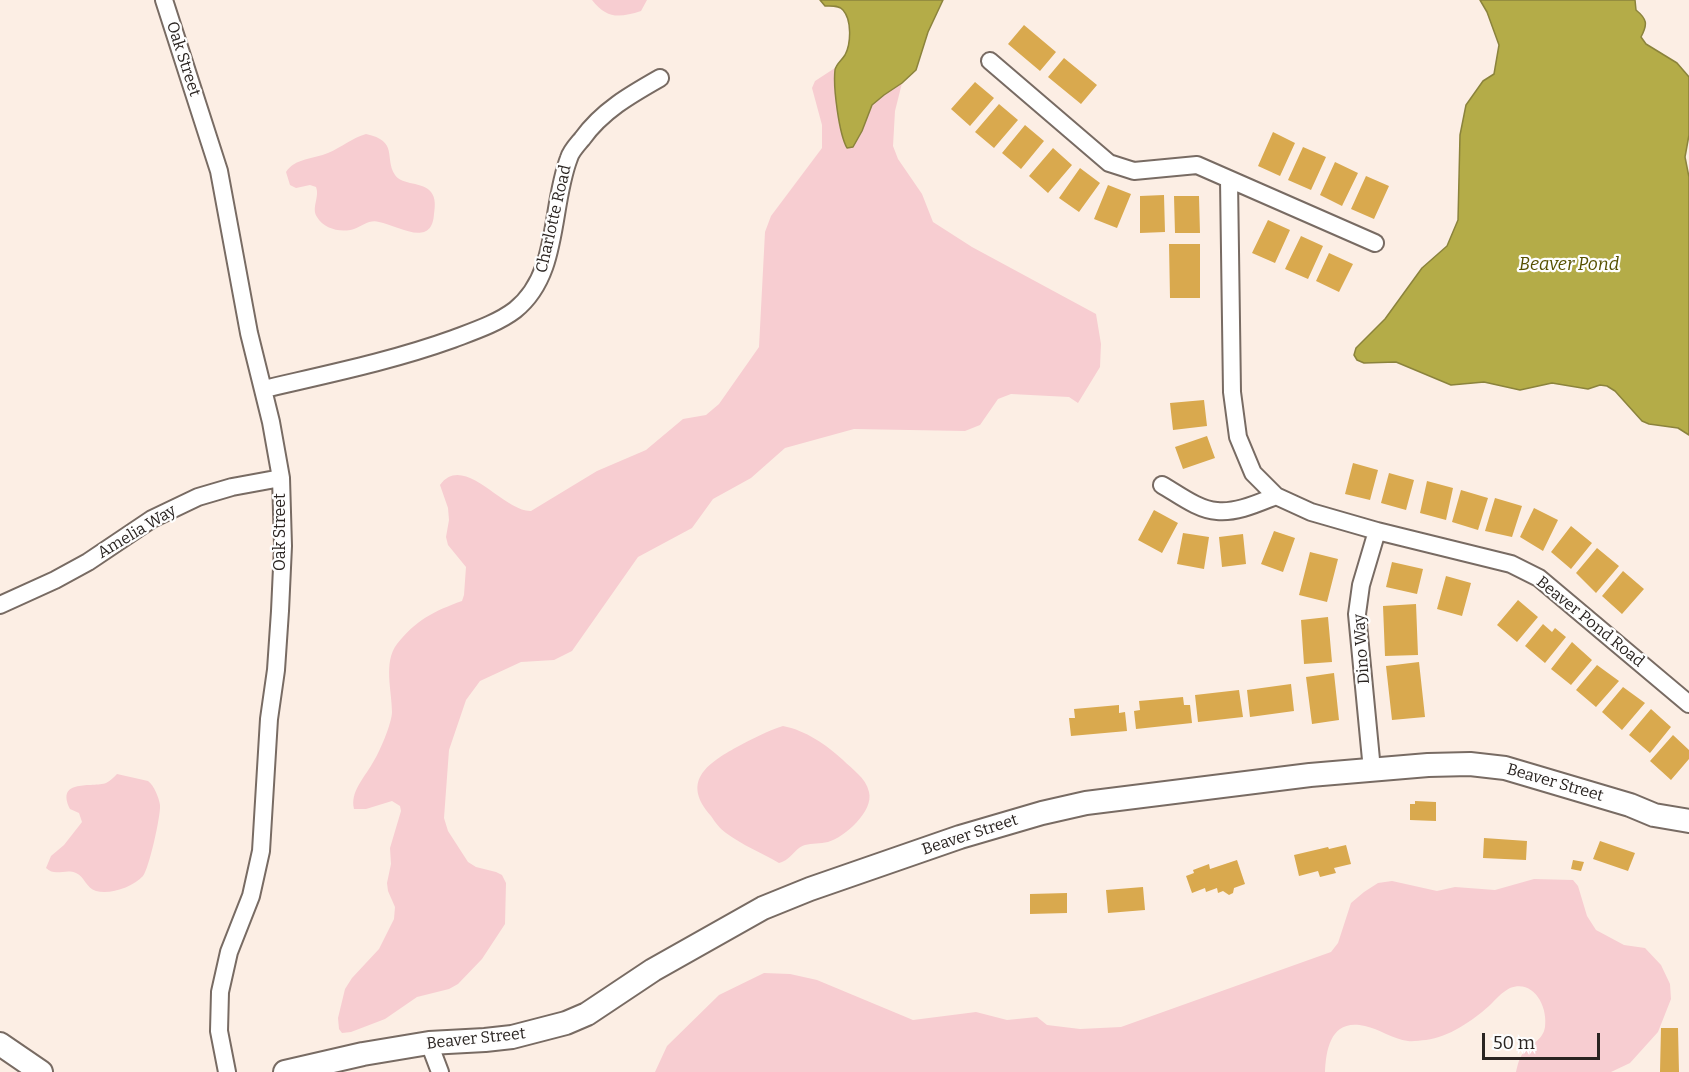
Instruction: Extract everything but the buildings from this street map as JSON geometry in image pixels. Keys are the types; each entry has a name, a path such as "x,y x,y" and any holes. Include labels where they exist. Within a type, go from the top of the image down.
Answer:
{"street":[{"name":"Oak Street","path":"164,0 219,171 249,333 264,389 281,478 283,546 280,611 276,670 269,719 261,851 251,896 229,952 220,992 219,1031 227,1072"},
{"path":"990,61 1109,163 1134,171 1197,165 1375,243"},
{"name":"Charlotte Road","path":"264,389 397,357 480,329 516,309 540,280 551,237 557,198 569,156 594,122 623,99 660,78"},
{"path":"1162,485 1197,505 1217,511 1247,507 1276,496 1253,473 1238,437 1232,393 1229,180"},
{"name":"Amelia Way","path":"0,605 88,562 152,519 198,497 232,487 281,478"},
{"name":"Beaver Pond Road","path":"1276,496 1311,512 1511,564 1539,578 1689,704"},
{"name":"Dino Way","path":"1372,770 1357,614 1361,585 1377,531"},
{"name":"Beaver Street","path":"285,1072 363,1054 429,1043 512,1037 566,1023 587,1014 653,970 763,908 858,871 999,824 1086,803 1310,775 1428,765 1470,764 1505,768 1630,805 1654,815 1689,821"},
{"path":"429,1043 440,1072"},
{"path":"0,1044 40,1072"}],"shaded area":[{"path":"592,0 647,0 641,11 620,16 608,14"},
{"path":"835,68 838,114 853,147 872,105 902,83 895,111 893,146 898,159 922,194 933,222 972,247 1096,314 1101,344 1100,367 1078,403 1069,397 1011,394 998,399 980,425 965,431 854,429 785,448 751,478 713,499 692,528 638,557 572,651 554,660 521,662 480,681 466,700 449,750 444,818 448,831 468,862 476,867 502,875 506,883 505,924 482,959 458,984 449,989 417,997 385,1019 351,1032 342,1033 339,1029 338,1018 345,989 379,949 394,919 395,907 387,883 391,864 390,848 401,811 400,806 392,801 366,809 354,809 353,803 358,785 375,759 390,723 392,712 390,659 397,644 419,622 462,601 464,595 466,567 448,545 446,537 449,520 448,508 440,485 450,477 460,475 484,486 508,503 531,511 597,471 646,450 683,419 706,415 719,404 759,347 765,232 771,216 822,148 822,125 812,88 815,81"},
{"path":"366,134 383,141 387,146 392,169 398,178 423,186 433,194 434,214 432,225 427,230 420,233 412,232 376,221 349,230 333,229 320,221 315,214 316,187 310,185 296,188 290,185 286,172 294,164 328,153"},
{"path":"783,726 807,735 837,754 865,782 869,799 863,815 842,835 828,842 801,847 779,863 722,830 702,804 698,784 707,767 726,753"},
{"path":"117,774 148,781 157,795 160,811 151,853 143,876 133,884 121,889 102,892 93,890 76,873 53,872 46,868 51,856 64,845 82,822 79,813 70,809 67,793 71,788 78,786 106,783"},
{"path":"1534,879 1573,880 1578,886 1587,916 1596,930 1624,945 1645,948 1661,965 1670,984 1671,999 1658,1032 1630,1063 1611,1072 1516,1072 1523,1053 1537,1041 1545,1027 1542,1003 1532,991 1519,986 1504,992 1468,1023 1435,1038 1408,1041 1365,1026 1345,1026 1338,1030 1329,1044 1325,1072 655,1072 667,1046 719,995 764,973 790,974 817,980 913,1020 976,1012 1007,1020 1037,1017 1047,1025 1080,1029 1121,1027 1331,952 1338,943 1351,903 1378,883 1392,881 1437,891 1455,887 1495,890"}],"water":[{"path":"820,0 943,0 928,32 916,70 872,105 853,147 847,148 844,141 837,110 835,87 836,68 845,55 848,45 850,32 848,20 841,8 825,6"},
{"name":"Beaver Pond","path":"1480,0 1635,0 1636,10 1645,22 1645,29 1641,37 1646,44 1677,63 1689,77 1689,135 1685,157 1689,177 1689,435 1678,428 1642,421 1615,391 1607,386 1600,385 1588,389 1552,383 1520,390 1484,382 1451,385 1396,362 1364,363 1357,360 1354,355 1356,348 1385,319 1422,268 1447,246 1458,220 1460,135 1466,105 1483,81 1494,74 1499,45"}]}
